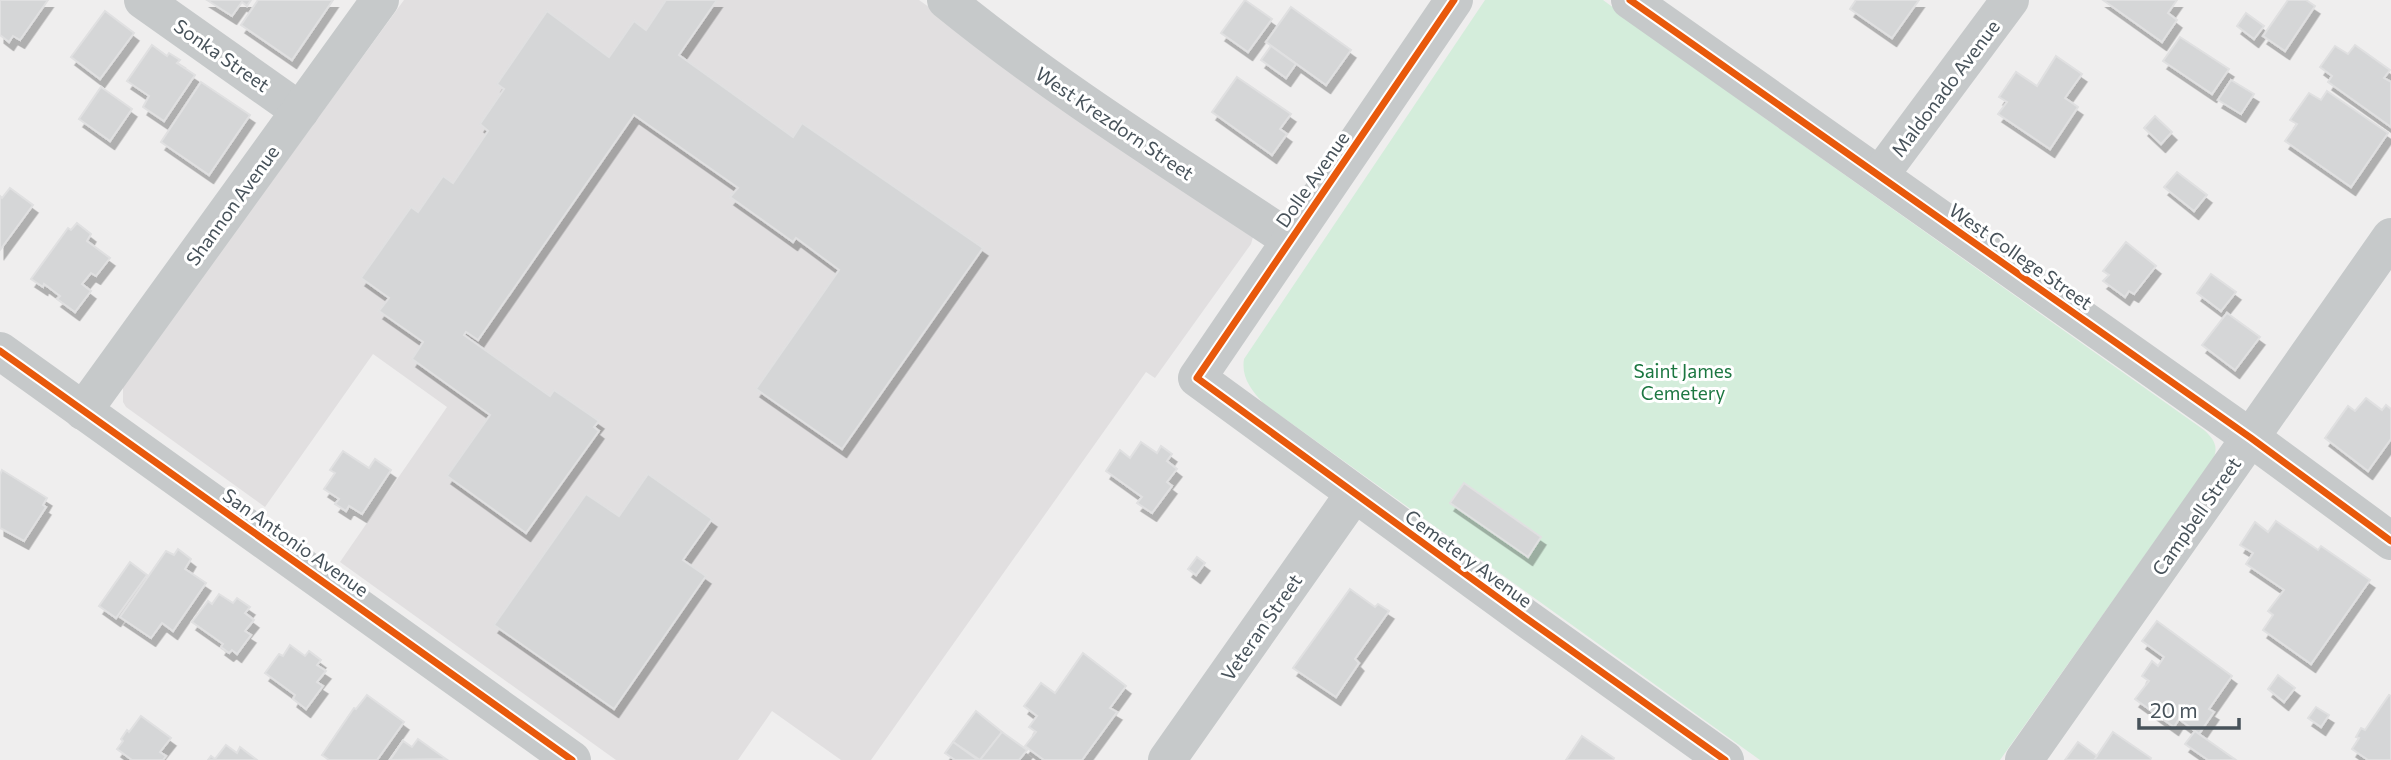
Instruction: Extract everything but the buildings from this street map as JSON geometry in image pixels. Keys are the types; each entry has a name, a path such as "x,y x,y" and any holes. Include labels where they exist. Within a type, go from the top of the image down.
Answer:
{"street":[{"name":"Sonka Street","path":"143,0 300,111"},
{"name":"Shannon Avenue","path":"83,411 380,0"},
{"name":"West Krezdorn Street","path":"946,0 998,42 1102,116 1289,239"},
{"name":"Dolle Avenue","path":"1197,377 1454,0"},
{"name":"West College Street","path":"1630,0 2251,438 2391,541"},
{"name":"Maldonado Avenue","path":"1880,175 2010,0"},
{"name":"Campbell Street","path":"2024,760 2391,237"},
{"name":"San Antonio Avenue","path":"0,351 572,760"},
{"name":"Cemetery Avenue","path":"1197,377 1354,494 1725,760"},
{"name":"Veteran Street","path":"1167,760 1354,494"}],"shaded area":[{"path":"404,0 919,0 1253,237 1251,244 1155,378 1146,372 871,760 841,760 772,711 738,760 616,760 340,562 447,407 373,354 265,507 126,407 123,402 123,385"}],"green space":[{"name":"Saint James Cemetery","path":"1485,0 1603,0 2204,430 2213,440 2216,451 2213,459 2000,760 1760,760 1263,403 1251,388 1244,372 1244,359"}],"cycle path":[{"path":"1454,0 1197,378 1725,760"},
{"path":"1630,0 2251,438 2391,541"},
{"path":"0,351 572,760"}]}
